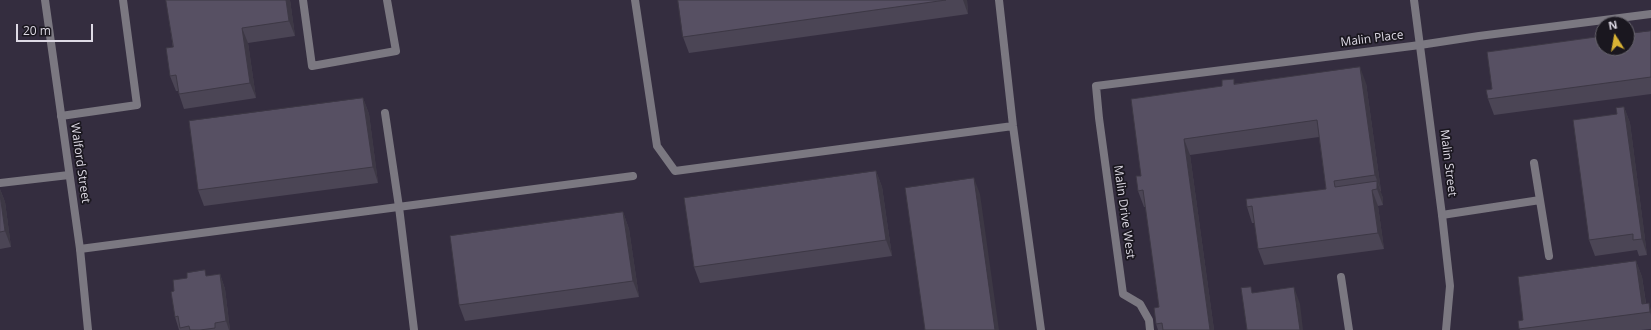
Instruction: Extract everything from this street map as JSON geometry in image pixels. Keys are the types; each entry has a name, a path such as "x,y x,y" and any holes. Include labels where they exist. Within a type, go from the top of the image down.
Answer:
{"street":[{"name":"Walford Street","path":"45,0 80,248 88,330"},
{"path":"61,116 137,105 123,0"},
{"path":"303,0 312,66 396,51 387,0"},
{"path":"635,0 657,146 675,171 1013,126"},
{"path":"998,0 1013,126 1041,330"},
{"name":"Malin Street","path":"1414,0 1450,286 1446,330"},
{"name":"Malin Place","path":"1096,86 1651,14"},
{"name":"Malin Drive West","path":"1096,86 1123,294 1140,304 1149,320 1150,330"},
{"path":"385,113 399,207 414,330"},
{"path":"1534,163 1549,256"},
{"path":"0,183 69,176"},
{"path":"80,248 633,176"},
{"path":"1442,215 1540,200"},
{"path":"1341,277 1349,330"}],"building":[{"path":"166,0 286,0 289,21 242,28 250,83 179,94 176,75 170,76 166,48 173,47"},
{"path":"678,0 946,0 683,37"},
{"path":"1651,31 1651,77 1488,99 1486,90 1492,89 1487,52 1595,37 1595,56 1635,56 1635,33"},
{"path":"1360,67 1375,175 1334,181 1335,187 1377,181 1377,189 1372,190 1378,233 1258,249 1252,206 1247,207 1246,199 1326,189 1317,120 1184,139 1210,330 1163,330 1162,323 1156,324 1154,308 1159,307 1143,190 1138,191 1136,176 1141,176 1131,99 1222,86 1222,80 1234,79 1234,84"},
{"path":"363,98 373,167 198,190 189,121"},
{"path":"1624,107 1642,239 1633,240 1633,234 1589,240 1573,120 1617,114 1616,108"},
{"path":"876,171 886,240 694,267 684,198"},
{"path":"974,178 995,330 925,330 905,188"},
{"path":"0,194 5,231 0,232"},
{"path":"623,212 633,281 459,305 450,236"},
{"path":"1636,261 1642,304 1649,303 1650,312 1519,329 1518,321 1523,320 1518,277"},
{"path":"205,270 206,276 220,274 226,321 215,323 215,328 190,330 189,326 180,328 178,316 175,317 171,292 174,291 173,280 187,278 187,273"},
{"path":"1251,287 1252,293 1294,287 1300,330 1247,330 1241,288"}]}
